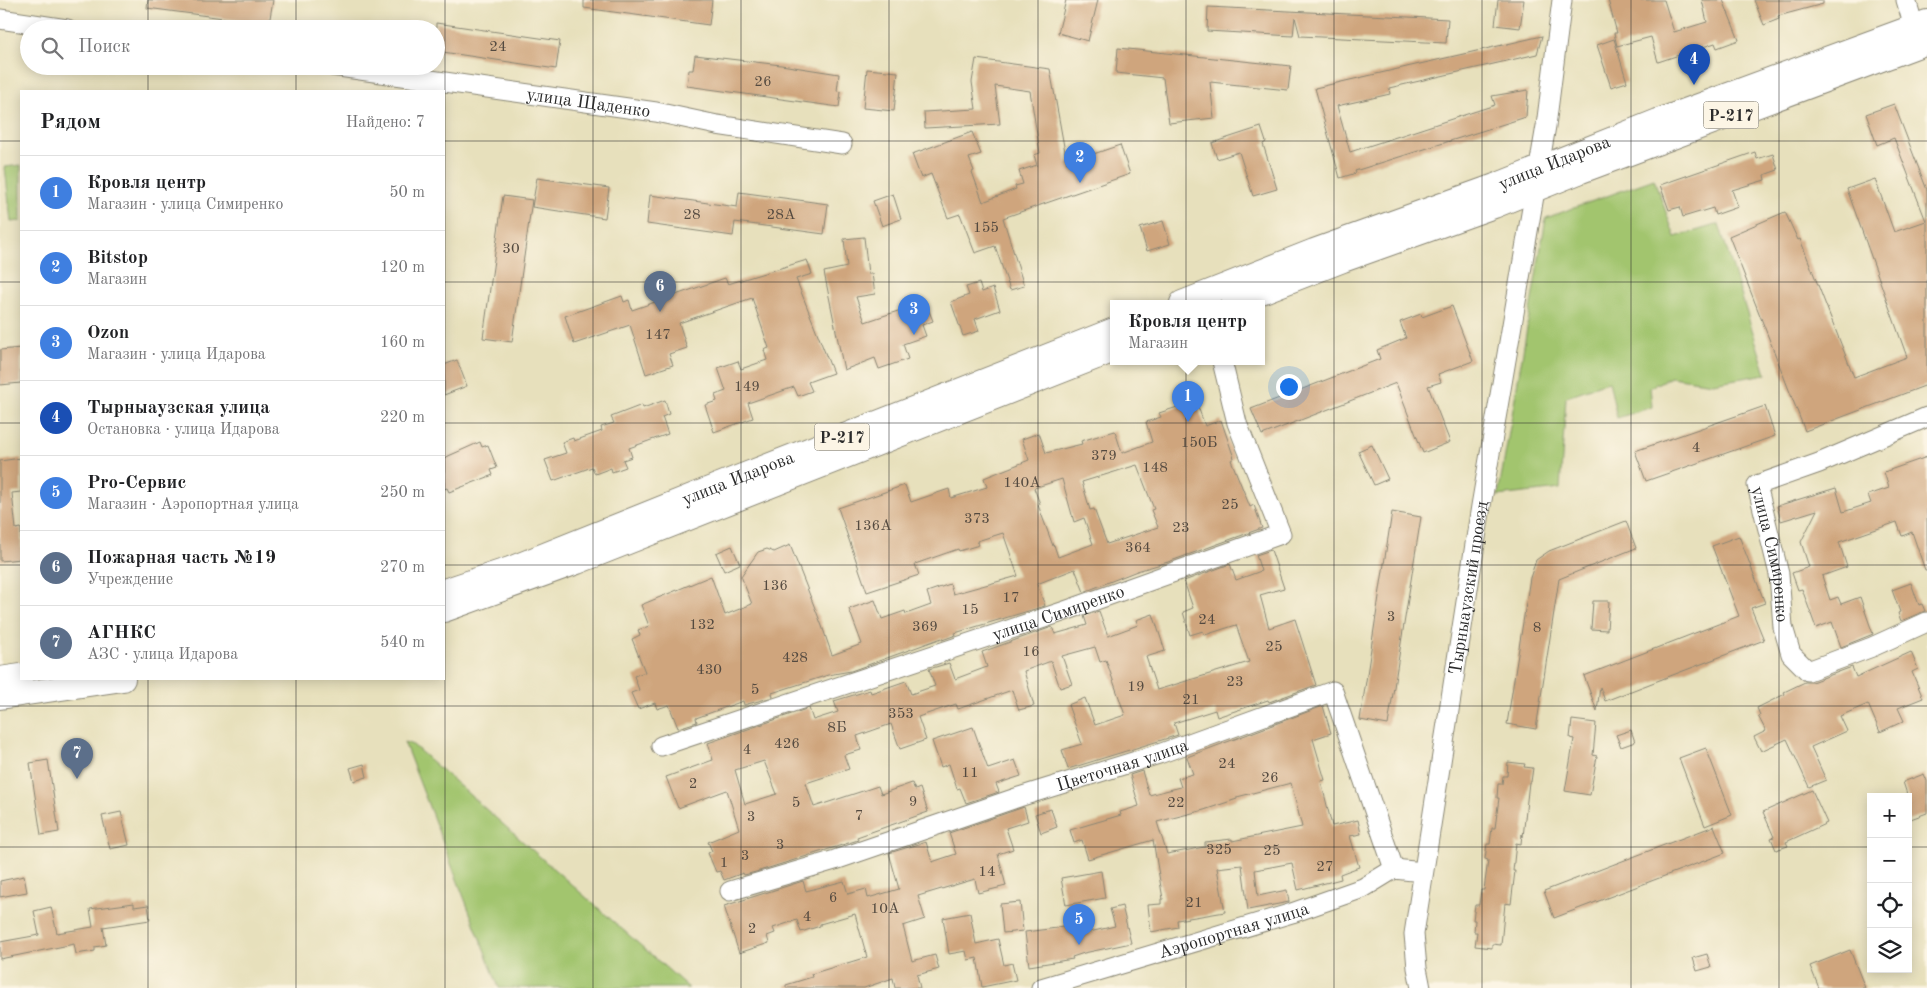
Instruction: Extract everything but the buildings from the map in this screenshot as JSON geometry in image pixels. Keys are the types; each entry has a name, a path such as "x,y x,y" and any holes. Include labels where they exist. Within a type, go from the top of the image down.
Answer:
{"main road":[{"name":"улица Идарова","path":"1240,300 1537,179 1658,121 1922,30"},
{"name":"улица Идарова","path":"1189,300 1314,250 1495,186 1537,179"},
{"name":"улица Идарова","path":"445,591 510,569 1110,332"},
{"name":"улица Идарова","path":"445,610 577,562 1110,352"},
{"path":"0,679 20,676"},
{"path":"0,697 116,680"}],"street":[{"name":"Тырныаузский проезд","path":"1421,988 1414,934 1446,738 1480,506 1546,126 1562,0"},
{"path":"1906,0 1922,30"},
{"path":"0,19 20,22"},
{"name":"улица Щаденко","path":"395,75 656,112 842,144"},
{"name":"улица Симиренко","path":"661,746 1065,611 1281,534 1237,423 1223,365"},
{"name":"улица Симиренко","path":"1927,417 1819,462 1757,485 1779,574 1783,627 1791,654 1808,671 1872,647 1927,622"},
{"name":"Цветочная улица","path":"730,891 844,857 1019,797 1159,754 1333,691 1394,869"},
{"path":"1394,869 1423,872"},
{"name":"Аэропортная улица","path":"1041,988 1292,913 1363,888 1394,869"}],"green space":[{"path":"20,165 20,221 11,222 5,167"},
{"path":"1654,179 1675,237 1719,224 1766,374 1713,383 1671,377 1650,387 1652,407 1617,418 1609,381 1566,397 1560,489 1498,496 1546,218"},
{"path":"404,742 413,745 689,988 499,988"}],"place":[{"name":"Тырныаузская улица","path":"1694,85"},
{"name":"Bitstop","path":"1080,183"},
{"name":"Пожарная часть №19","path":"660,312"},
{"name":"Ozon","path":"914,335"},
{"name":"Кровля центр","path":"1188,422"},
{"name":"АГНКС","path":"77,779"},
{"name":"Pro-Сервис","path":"1079,945"}]}
